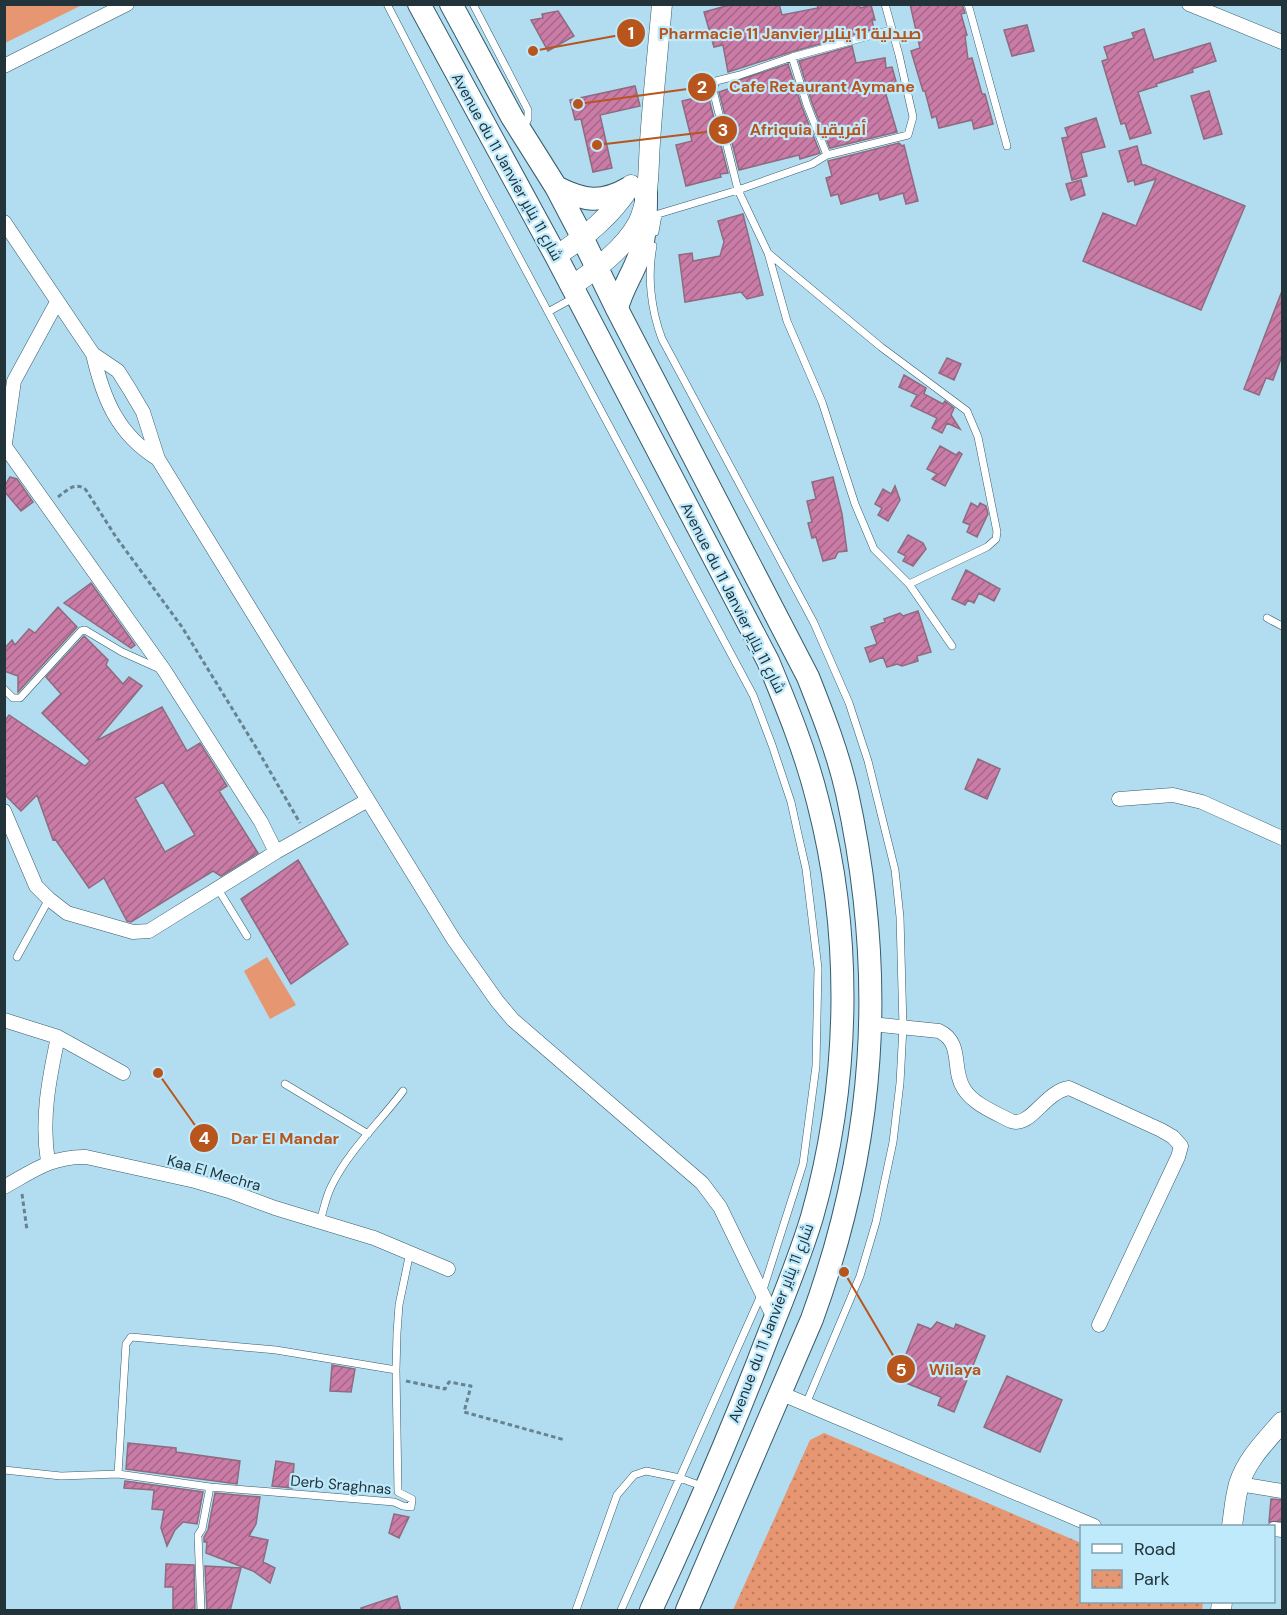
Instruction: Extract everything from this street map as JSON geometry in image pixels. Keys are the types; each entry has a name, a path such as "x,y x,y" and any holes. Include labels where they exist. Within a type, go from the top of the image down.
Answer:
{"main road":[{"name":"Avenue du 11 Janvier شارع 11 يناير","path":"419,4 556,256 768,661 791,716 810,771 829,852 840,932 842,988 841,1044 836,1098 826,1156 812,1214 792,1276 706,1488 651,1611"},
{"name":"Avenue du 11 Janvier شارع 11 يناير","path":"451,4 521,132 556,187 616,309 808,677 830,735 847,794 861,871 868,933 871,1024 864,1109 849,1198 822,1290 687,1611"},
{"path":"574,291 621,245 642,214 637,191 649,144 662,4"},
{"path":"556,187 579,197 596,200 637,191"},
{"path":"556,256 583,238 637,191"},
{"path":"616,309 621,293 639,257 652,216 637,191"},
{"path":"1232,1525 1239,1484 1255,1454 1282,1422"}],"street":[{"path":"4,66 127,4"},
{"path":"1189,4 1282,42"},
{"path":"4,222 93,354 117,372 130,390 142,412 158,459 454,940 513,1020 702,1183 720,1207 775,1320"},
{"path":"57,302 14,381 5,449 164,670 261,822 276,852"},
{"path":"93,354 99,381 116,418 142,450 158,459"},
{"path":"1119,799 1173,795 1202,802 1282,838"},
{"path":"4,811 36,886 49,900 67,913 142,933 276,852 368,801"},
{"path":"4,1020 58,1038 123,1072"},
{"path":"871,1024 939,1031 949,1037 954,1044 958,1077 966,1092 975,1100 1016,1123 1025,1121 1059,1089 1069,1088 1161,1130 1173,1137 1181,1146 1100,1325"},
{"path":"48,1162 45,1145 45,1110 58,1038"},
{"name":"Kaa El Mechra","path":"4,1187 48,1162 86,1157 116,1162 195,1181 320,1221 410,1252 448,1269"},
{"path":"780,1393 1089,1525"},
{"path":"1239,1484 1282,1491"}],"lane":[{"path":"387,4 548,312 753,695 790,802 806,869 818,968 816,1066 803,1164 762,1293 621,1611"},
{"path":"473,4 528,110 528,119 521,132"},
{"path":"806,1404 860,1275 876,1222 893,1142 900,1083 903,1027 901,938 895,870 868,761 849,703 814,623 662,339 653,306 650,262 652,216 738,190 812,164 827,156 908,135 913,117 885,4"},
{"path":"968,4 1007,146"},
{"path":"891,30 716,81 713,90 738,190 768,253 787,321 822,402 855,504 874,549 909,584 952,646"},
{"path":"792,57 807,105 827,156"},
{"path":"768,253 903,364 959,404 970,417 978,437 997,532 996,539 987,547 909,584"},
{"path":"548,312 574,291"},
{"path":"1267,618 1282,626"},
{"path":"4,689 13,698 20,698 81,631 85,630 122,652 164,670"},
{"path":"218,889 247,936"},
{"path":"17,957 49,900"},
{"path":"285,1084 368,1134"},
{"path":"320,1221 332,1185 356,1147 403,1091"},
{"name":"Derb Sraghnas","path":"4,1470 62,1476 118,1474 210,1487 394,1502 411,1507 412,1499 398,1492 396,1379 399,1305 410,1252"},
{"path":"118,1474 126,1344 131,1337 276,1350 396,1370"},
{"path":"576,1611 617,1495 634,1475 646,1471 680,1478 706,1488"},
{"path":"201,1611 198,1535 202,1529 210,1487"}],"path":[{"path":"48,507 73,487 80,486 86,490 116,537 182,627 307,835"},
{"path":"19,1179 27,1230"},
{"path":"396,1379 445,1389 449,1382 471,1386 464,1412 565,1440"}],"green space":[{"path":"5,4 82,4 82,5 5,43"},
{"path":"267,957 296,1005 270,1019 244,971"},
{"path":"824,1433 1080,1543 1080,1603 1203,1603 1202,1610 733,1610 810,1440"}],"building":[{"path":"733,4 779,4 782,15 818,8 817,4 859,4 860,8 871,5 875,20 872,20 874,29 728,72 723,45 714,47 704,12"},
{"path":"910,4 962,4 965,13 961,14 967,35 965,36 968,59 972,58 993,124 974,129 972,120 939,128 936,116 932,118 911,51 920,48"},
{"path":"558,11 574,36 548,51 531,20 543,18 542,14"},
{"path":"1027,25 1034,51 1012,56 1004,30"},
{"path":"1144,29 1154,60 1210,43 1216,61 1138,92 1151,133 1130,139 1125,123 1121,124 1102,61 1108,59 1104,47 1134,38 1132,33"},
{"path":"852,46 856,63 885,58 886,68 892,67 897,85 884,88 897,132 830,148 812,103 799,61"},
{"path":"788,64 820,153 800,159 799,155 739,170 719,92 731,88 730,83"},
{"path":"635,86 640,106 600,115 612,168 593,172 581,119 575,120 570,100"},
{"path":"1209,91 1222,134 1204,139 1191,96"},
{"path":"708,95 728,173 686,186 676,145 692,141 682,101"},
{"path":"1096,118 1105,147 1081,153 1087,176 1072,180 1062,138 1068,137 1065,128"},
{"path":"899,143 904,145 918,201 906,204 903,193 880,200 878,193 841,204 838,194 831,196 826,178 832,176 828,161"},
{"path":"1137,146 1142,165 1245,206 1201,310 1083,261 1103,213 1136,226 1156,179 1135,185 1134,180 1128,182 1119,151"},
{"path":"1081,180 1085,195 1071,200 1066,184"},
{"path":"743,214 763,295 747,299 741,292 685,302 679,255 692,253 693,261 720,256 724,242 718,221"},
{"path":"1282,291 1282,356 1273,380 1266,378 1259,395 1244,389"},
{"path":"947,358 961,364 954,380 939,373"},
{"path":"904,375 926,388 924,394 943,404 945,401 954,408 951,415 960,429 947,423 942,433 932,428 937,418 911,406 917,395 899,387"},
{"path":"940,446 956,455 959,452 962,454 945,486 932,479 937,474 927,469"},
{"path":"10,477 17,479 33,502 21,511 4,491"},
{"path":"833,477 842,514 847,551 838,552 835,558 823,561 816,537 812,538 808,523 812,522 807,501 816,499 812,482"},
{"path":"895,486 900,500 888,521 878,515 882,508 875,504 883,489 891,494"},
{"path":"971,503 978,507 980,503 986,506 988,514 977,537 967,532 970,525 963,522"},
{"path":"908,535 923,543 926,549 913,566 903,561 906,556 898,552"},
{"path":"966,570 1000,589 994,601 979,593 974,603 968,600 965,605 952,599"},
{"path":"91,583 135,645 131,648 64,603"},
{"path":"58,607 77,627 18,692 18,676 4,671 4,649 12,640 15,645 29,629 35,633"},
{"path":"918,611 931,652 917,656 918,661 902,666 897,664 887,667 883,657 870,662 865,648 877,644 871,627 900,613 903,616"},
{"path":"84,636 108,660 106,665 123,684 129,677 142,686 96,741 162,707 187,751 200,743 227,786 219,791 258,853 221,876 213,871 131,922 127,921 104,878 89,888 55,839 53,840 37,795 21,811 4,794 4,722 9,715 85,766 90,761 42,713 61,694 46,677","holes":["163,782 195,835 165,852 135,798"]},
{"path":"978,759 1000,769 987,799 965,789"},
{"path":"298,860 348,944 291,984 241,899"},
{"path":"937,1322 954,1329 956,1324 985,1336 954,1412 938,1405 941,1397 896,1379 918,1324 931,1329"},
{"path":"332,1365 355,1369 351,1392 330,1391"},
{"path":"1007,1376 1062,1400 1040,1452 984,1427"},
{"path":"128,1443 176,1448 176,1452 240,1461 237,1484 126,1469"},
{"path":"276,1461 294,1464 292,1488 272,1486"},
{"path":"125,1481 203,1492 197,1524 183,1522 175,1530 167,1546 161,1528 164,1510 152,1509 154,1490 124,1488"},
{"path":"215,1493 260,1497 256,1524 249,1536 268,1540 263,1562 275,1568 270,1583 253,1571 206,1553 207,1542 204,1542 204,1537 208,1530"},
{"path":"1271,1499 1282,1500 1282,1521 1269,1522"},
{"path":"394,1514 409,1517 399,1538 389,1533"},
{"path":"166,1564 194,1565 195,1611 173,1611 173,1587 165,1587"},
{"path":"205,1566 241,1568 230,1611 207,1611"},
{"path":"397,1596 401,1611 361,1611 361,1608"}],"place":[{"name":"Pharmacie 11 Janvier صيدلية 11 يناير","path":"533,51"},
{"name":"Cafe Retaurant Aymane","path":"578,104"},
{"name":"Afriquia أفريقيا","path":"597,145"},
{"name":"Dar El Mandar","path":"158,1073"},
{"name":"Wilaya","path":"844,1272"}]}
